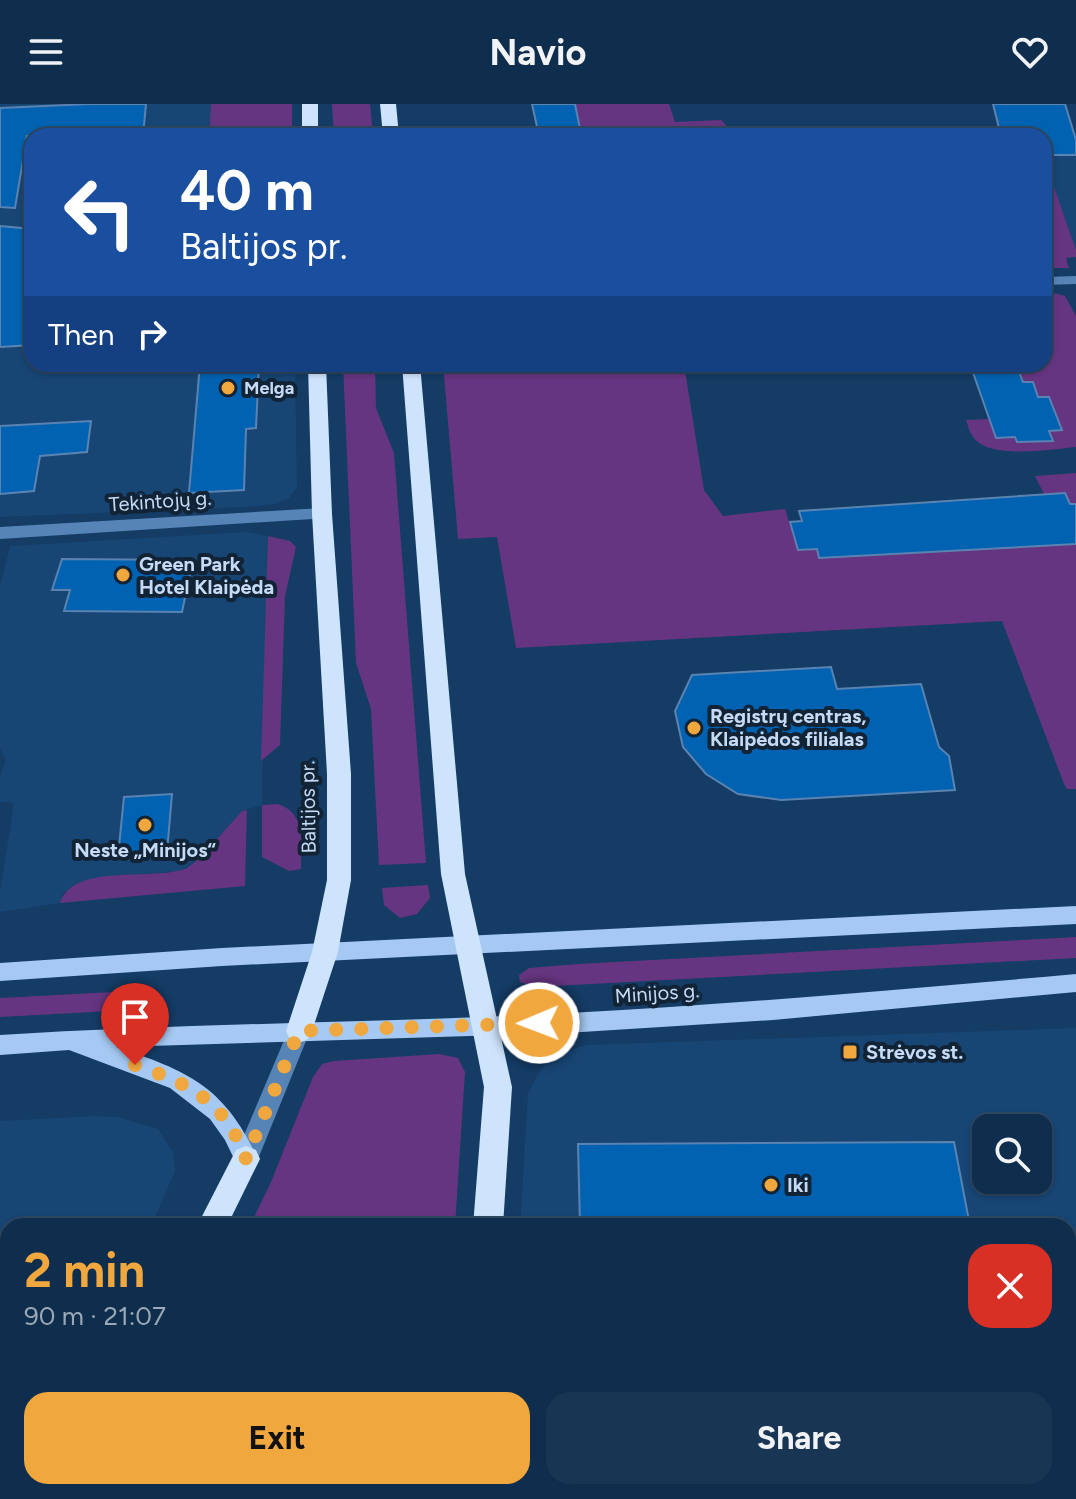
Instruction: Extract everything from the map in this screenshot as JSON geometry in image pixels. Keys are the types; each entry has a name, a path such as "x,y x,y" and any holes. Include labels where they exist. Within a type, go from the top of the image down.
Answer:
{"highway":[{"path":"310,104 310,128"},
{"path":"388,104 390,128"},
{"name":"Baltijos pr.","path":"299,1031 325,952 339,880 339,774 322,514 317,372"},
{"path":"412,372 453,874 498,1087 489,1218"},
{"name":"Baltijos pr.","path":"216,1218 246,1159"}],"main road":[{"path":"0,972 325,952 1076,915"},
{"name":"Minijos g.","path":"0,1045 66,1040 566,1023 773,1010 1076,983"},
{"path":"66,1040 188,1085 226,1119 238,1137 246,1159"}],"street":[{"path":"1052,281 1076,280"},
{"name":"Tekintojų g.","path":"0,533 322,514"},
{"name":"Baltijos pr.","path":"246,1159 299,1031"}],"shaded area":[{"path":"0,104 211,104 210,128 24,128 24,372 295,372 297,488 289,498 276,504 0,517"},
{"path":"211,104 292,104 292,128 210,128"},
{"path":"332,104 370,104 372,128 334,128"},
{"path":"575,104 669,104 675,122 721,120 728,128 580,128"},
{"path":"1052,155 1076,155 1076,250 1052,181"},
{"path":"1052,181 1076,250 1076,257 1066,258 1069,268 1052,268"},
{"path":"1052,293 1065,296 1076,316 1076,447 1007,451 982,445 973,436 966,420 989,419 996,437 1015,437 1017,442 1053,441 1049,431 1061,430 1049,397 1038,397 1032,382 1011,382 1019,373 1052,372"},
{"path":"343,372 375,372 376,408 394,453 426,863 379,865 371,709 356,663"},
{"path":"444,372 685,372 704,490 723,516 785,509 798,550 817,549 820,558 1016,538 1020,547 1076,544 1076,789 1067,789 1064,784 1002,621 516,648 497,537 458,539"},
{"path":"1076,473 1076,504 1070,504 1065,493 1044,494 1035,476"},
{"path":"246,532 268,536 262,805 242,811 200,858 180,871 91,879 63,893 60,903 0,912 0,892 14,803 0,802 0,777 6,759 0,749 0,587 10,546"},
{"path":"268,536 290,541 296,547 285,596 280,745 261,761"},
{"path":"278,804 287,808 298,822 301,869 289,871 262,857 262,805"},
{"path":"247,810 245,886 60,903 68,890 81,882 187,868 200,858 242,811"},
{"path":"428,885 430,898 417,914 400,918 384,905 382,888"},
{"path":"1076,937 1076,958 535,987 520,982 519,975 529,968 578,964"},
{"path":"132,991 130,1010 0,1017 0,998"},
{"path":"1076,1028 1076,1218 520,1218 528,1093 543,1066 557,1054 586,1045"},
{"path":"439,1054 458,1058 465,1072 456,1218 254,1218 313,1077 322,1064"},
{"path":"118,1117 158,1129 173,1152 175,1171 154,1218 0,1218 0,1121"}],"building":[{"path":"146,104 144,128 24,128 24,154 15,208 0,207 0,108"},
{"path":"532,104 575,104 580,128 537,128"},
{"path":"993,104 1065,104 1076,140 1076,155 1052,155 1052,128 999,128"},
{"path":"0,226 24,228 24,346 0,347"},
{"path":"199,372 259,372 256,428 246,429 244,490 189,493"},
{"path":"973,372 1019,372 1023,382 1033,382 1038,397 1049,397 1062,430 1049,431 1053,441 1017,442 1015,437 996,438"},
{"path":"91,421 87,452 40,456 34,491 0,494 0,426"},
{"path":"1065,493 1070,504 1076,504 1076,544 819,558 817,549 798,550 790,522 802,521 799,511"},
{"name":"Green Park Hotel Klaipėda","path":"62,559 193,560 182,612 64,611 70,590 52,590"},
{"path":"831,667 837,689 921,684 939,747 949,756 955,790 781,800 738,794 706,774 683,747 675,711 692,675"},
{"path":"172,794 167,852 118,856 124,797"},
{"name":"Iki","path":"954,1142 968,1218 580,1218 578,1144"}],"place":[{"name":"Melga","path":"228,388"},
{"name":"Green Park Hotel Klaipėda","path":"123,575"},
{"name":"Registrų centras, Klaipėdos filialas","path":"694,728"},
{"name":"Neste „Minijos“","path":"145,825"},
{"name":"Strėvos st.","path":"850,1052"},
{"name":"Iki","path":"771,1185"}],"route":[{"path":"135,1065 188,1085 207,1099 238,1137 246,1159 299,1031 539,1023"}]}
